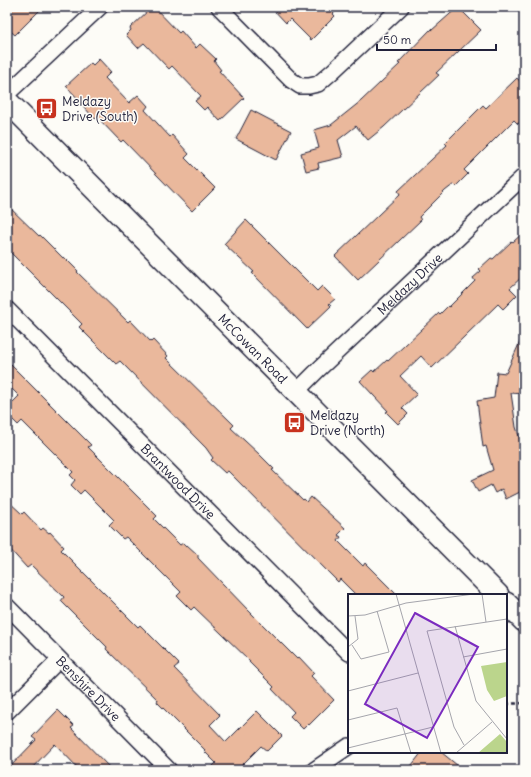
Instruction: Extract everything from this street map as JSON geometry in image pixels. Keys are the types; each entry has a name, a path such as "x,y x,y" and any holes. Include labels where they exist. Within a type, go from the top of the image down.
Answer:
{"main road":[{"name":"McCowan Road","path":"7,101 497,594"},
{"path":"507,604 524,621"}],"street":[{"path":"7,94 100,7"},
{"path":"219,7 291,80 300,86 309,86 318,84 401,7"},
{"name":"Meldazy Drive","path":"296,392 524,176"},
{"name":"Brantwood Drive","path":"7,310 348,652"},
{"name":"Benshire Drive","path":"7,606 169,770"},
{"path":"7,712 59,660"},
{"path":"314,770 348,747"}],"path":[{"path":"507,704 524,703"}],"building":[{"path":"13,7 43,7 15,35 7,28 7,14"},
{"path":"152,7 154,7 179,33 181,31 196,48 200,44 216,59 214,61 221,70 219,71 244,98 220,121 207,107 204,110 195,101 201,96 172,66 169,69 144,43 138,48 126,35 131,30 130,28"},
{"path":"271,7 340,7 333,14 335,16 311,40 290,19 286,23"},
{"path":"458,7 481,30 436,73 439,75 384,127 368,140 356,126 338,140 343,157 318,163 319,168 306,171 301,153 319,148 314,130 331,125 361,101 400,64 398,63 431,29 432,30"},
{"path":"99,59 111,72 105,78 129,103 138,95 148,106 145,110 170,137 172,135 189,154 185,158 215,188 192,211 123,140 121,142 97,117 95,119 66,86 91,63 93,65"},
{"path":"517,78 524,86 524,117 518,124 514,120 464,170 468,174 456,186 454,184 445,191 419,217 421,220 358,280 335,256 400,194 398,191 447,145 445,143 483,105 486,108"},
{"path":"251,110 291,131 276,160 236,139"},
{"path":"7,205 63,258 64,257 78,271 77,272 128,322 130,320 151,342 153,340 168,356 166,358 234,425 231,428 274,469 272,470 303,500 304,499 307,502 311,497 345,528 338,535 341,537 338,541 363,566 365,563 396,594 355,594 340,579 338,582 228,471 225,473 211,460 213,458 206,448 120,361 116,364 79,327 82,324 7,249"},
{"path":"246,220 317,291 322,286 335,299 329,304 331,306 307,329 252,273 254,272 224,244"},
{"path":"524,232 524,275 510,288 517,295 503,309 498,304 432,368 421,356 400,376 417,394 402,408 408,414 398,424 360,381 372,370 374,372 387,360 388,361 439,313 440,314 448,306 449,307 475,281 473,278 481,271 479,269"},
{"path":"524,333 524,394 511,393 516,427 524,451 524,490 506,499 502,489 495,493 491,485 478,492 472,480 493,470 486,446 483,447 477,401 494,398 497,372 506,373"},
{"path":"7,361 91,445 88,447 157,516 154,519 180,545 183,543 186,546 187,545 198,555 198,558 248,610 297,659 299,657 314,673 311,676 334,700 309,725 308,724 303,729 290,716 294,712 272,689 274,687 249,662 250,661 194,607 191,610 177,596 181,592 126,537 123,539 109,525 114,520 84,490 80,494 71,485 75,480 70,475 73,472 22,421 18,425 7,414 7,408 19,396 7,384"},
{"path":"7,500 22,514 24,512 41,530 43,528 49,533 50,532 64,547 61,550 138,627 140,625 179,664 174,668 220,715 210,725 226,742 257,711 282,736 267,751 261,746 237,770 209,770 216,763 204,751 205,750 61,601 64,597 31,565 27,568 7,546"},
{"path":"58,710 74,726 71,728 112,770 80,770 55,744 30,770 7,770 36,740 32,737"},
{"path":"421,753 442,753 463,770 408,770"}],"place":[{"name":"Meldazy Drive (South)","path":"47,108"},
{"name":"Meldazy Drive (North)","path":"294,422"}]}
